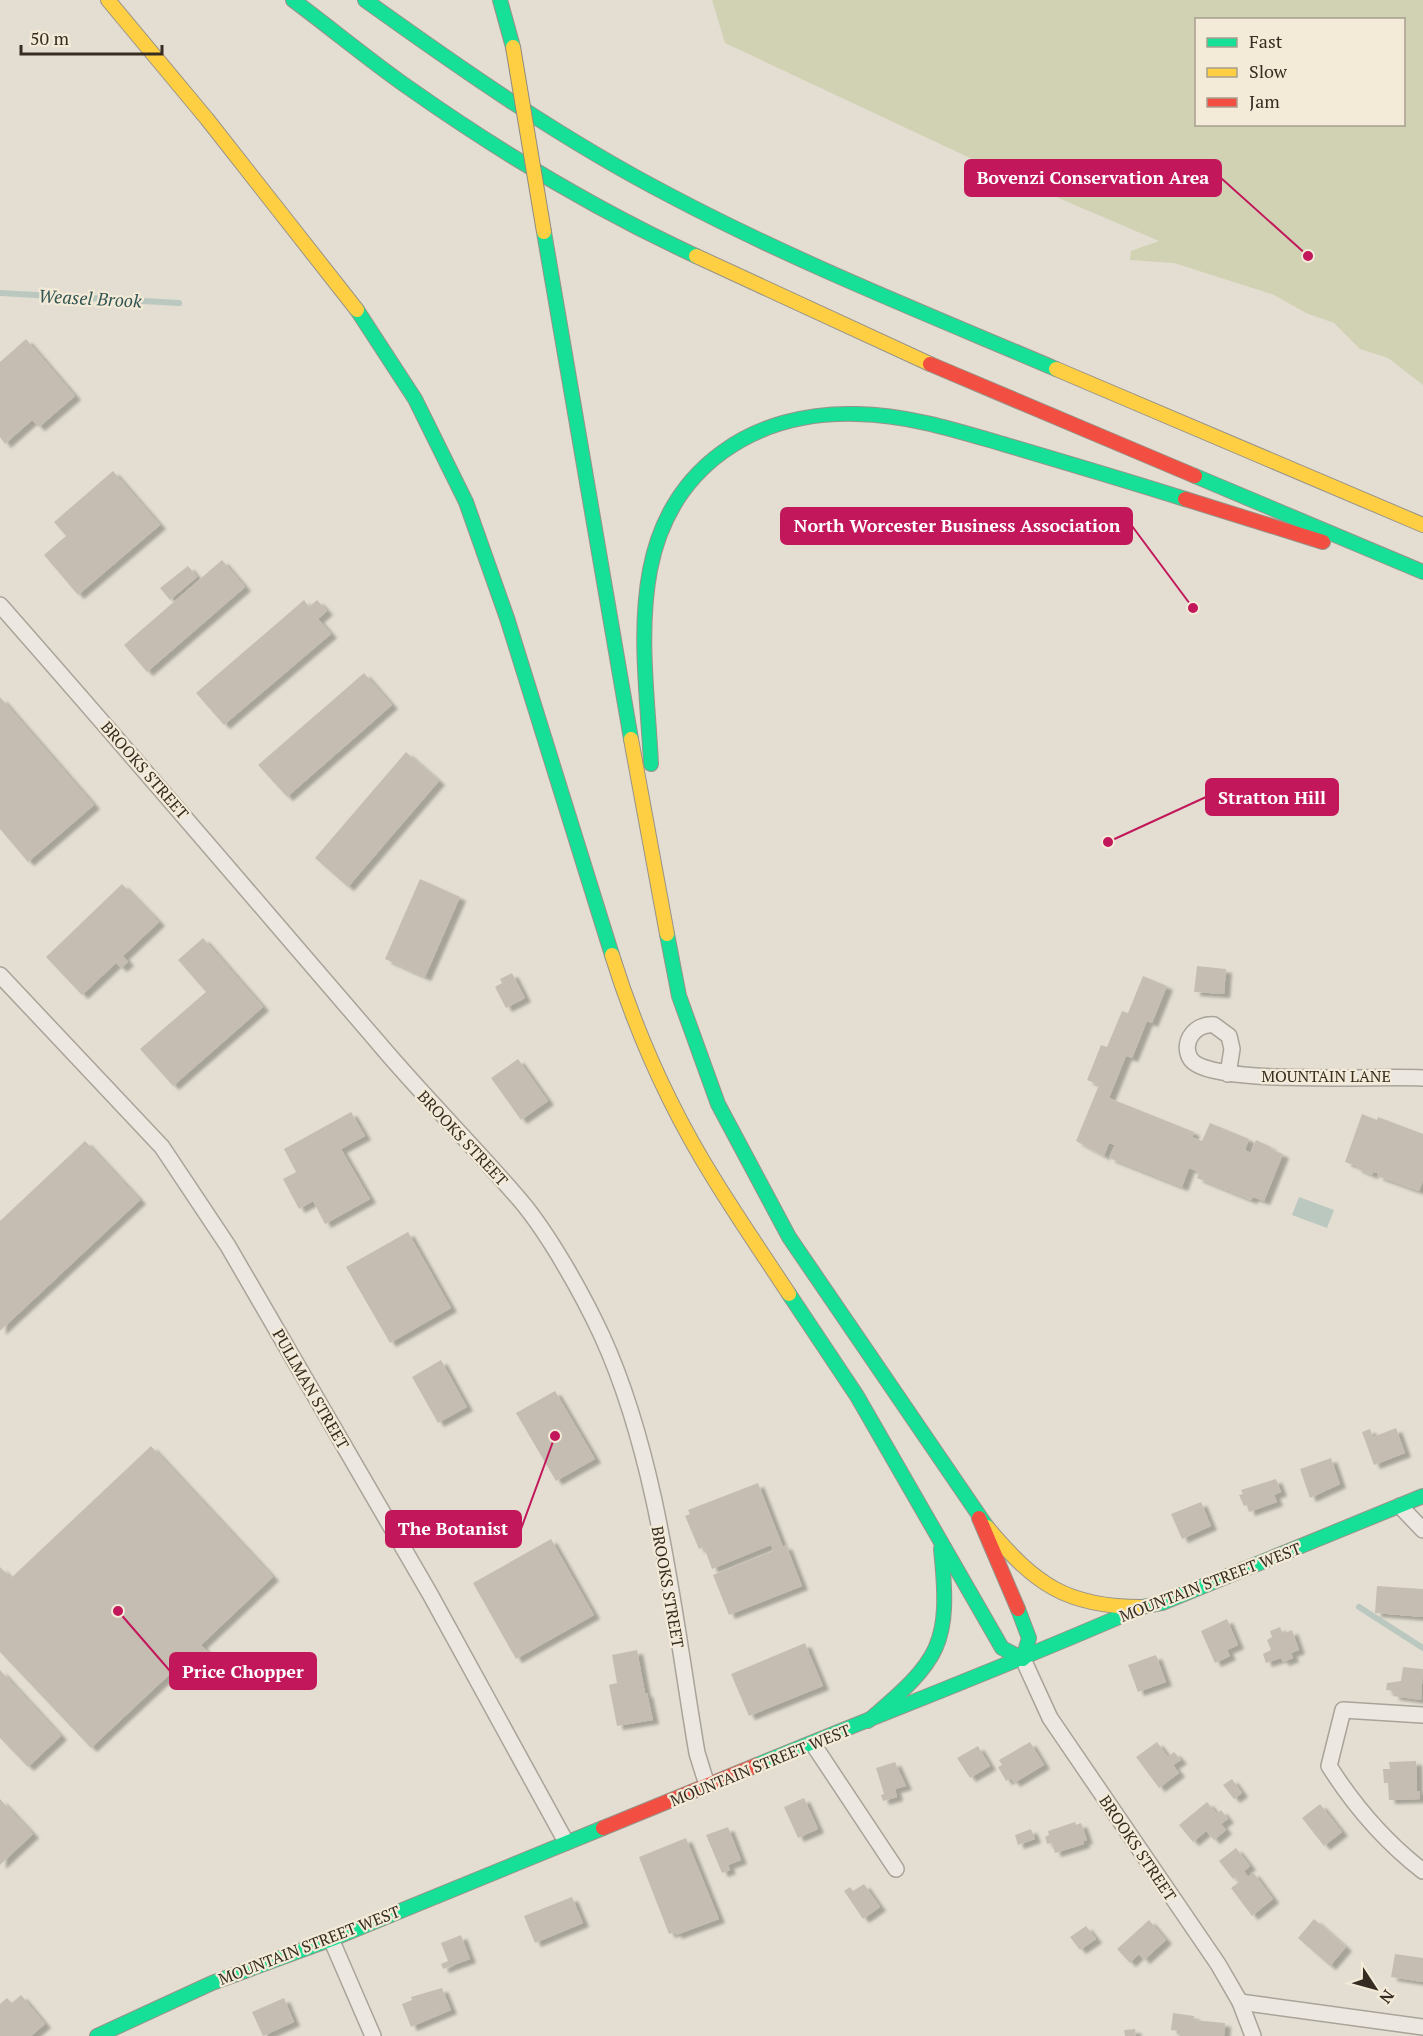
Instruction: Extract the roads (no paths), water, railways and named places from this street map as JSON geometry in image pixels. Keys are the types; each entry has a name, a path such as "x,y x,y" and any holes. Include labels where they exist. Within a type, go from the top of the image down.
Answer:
{"main road":[{"path":"108,0 207,119 352,302 415,399 466,502 507,618 628,1005 663,1083 713,1178 857,1396 1002,1648 1023,1659 1029,1638 979,1518"},
{"path":"293,0 409,88 492,142 642,231 926,362 1423,572"},
{"path":"365,0 408,34 482,84 558,132 670,196 822,270 1423,525"},
{"path":"500,0 513,48 650,850 679,996 718,1104 789,1237 979,1518 1020,1566 1051,1590 1074,1600 1102,1607 1142,1607"},
{"path":"650,850 651,763 646,617 656,544 674,503 687,484 719,452 760,428 798,418 856,415 893,417 930,424 1074,464 1274,531 1386,555"},
{"name":"MOUNTAIN STREET WEST","path":"97,2036 213,1983 332,1939 566,1842 813,1744 974,1676 1023,1659 1142,1607 1162,1603 1423,1496"},
{"path":"868,1721 923,1671 936,1652 944,1632 946,1610 941,1541"}],"street":[{"name":"BROOKS STREET","path":"1,609 125,746 421,1093 522,1203 571,1277 602,1335 634,1416 657,1520 697,1753 707,1785"},
{"name":"PULLMAN STREET","path":"0,975 162,1147 228,1246 430,1594 566,1842"},
{"name":"MOUNTAIN LANE","path":"1228,1074 1270,1078 1423,1078"},
{"path":"1400,1506 1423,1530"},
{"name":"BROOKS STREET","path":"1023,1659 1050,1718 1218,1964 1240,2002 1253,2036"},
{"path":"1423,1715 1343,1710 1329,1766 1354,1805 1396,1850 1423,1870"},
{"path":"813,1744 896,1869"},
{"path":"332,1939 373,2036"},
{"path":"1240,2002 1423,2027"}],"waterway":[{"name":"Weasel Brook","path":"0,293 179,303"},
{"path":"1359,1607 1423,1648"}],"place":[{"name":"Bovenzi Conservation Area","path":"1308,256"},
{"name":"North Worcester Business Association","path":"1193,608"},
{"name":"Stratton Hill","path":"1108,842"},
{"name":"The Botanist","path":"555,1436"},
{"name":"Price Chopper","path":"118,1611"}]}
